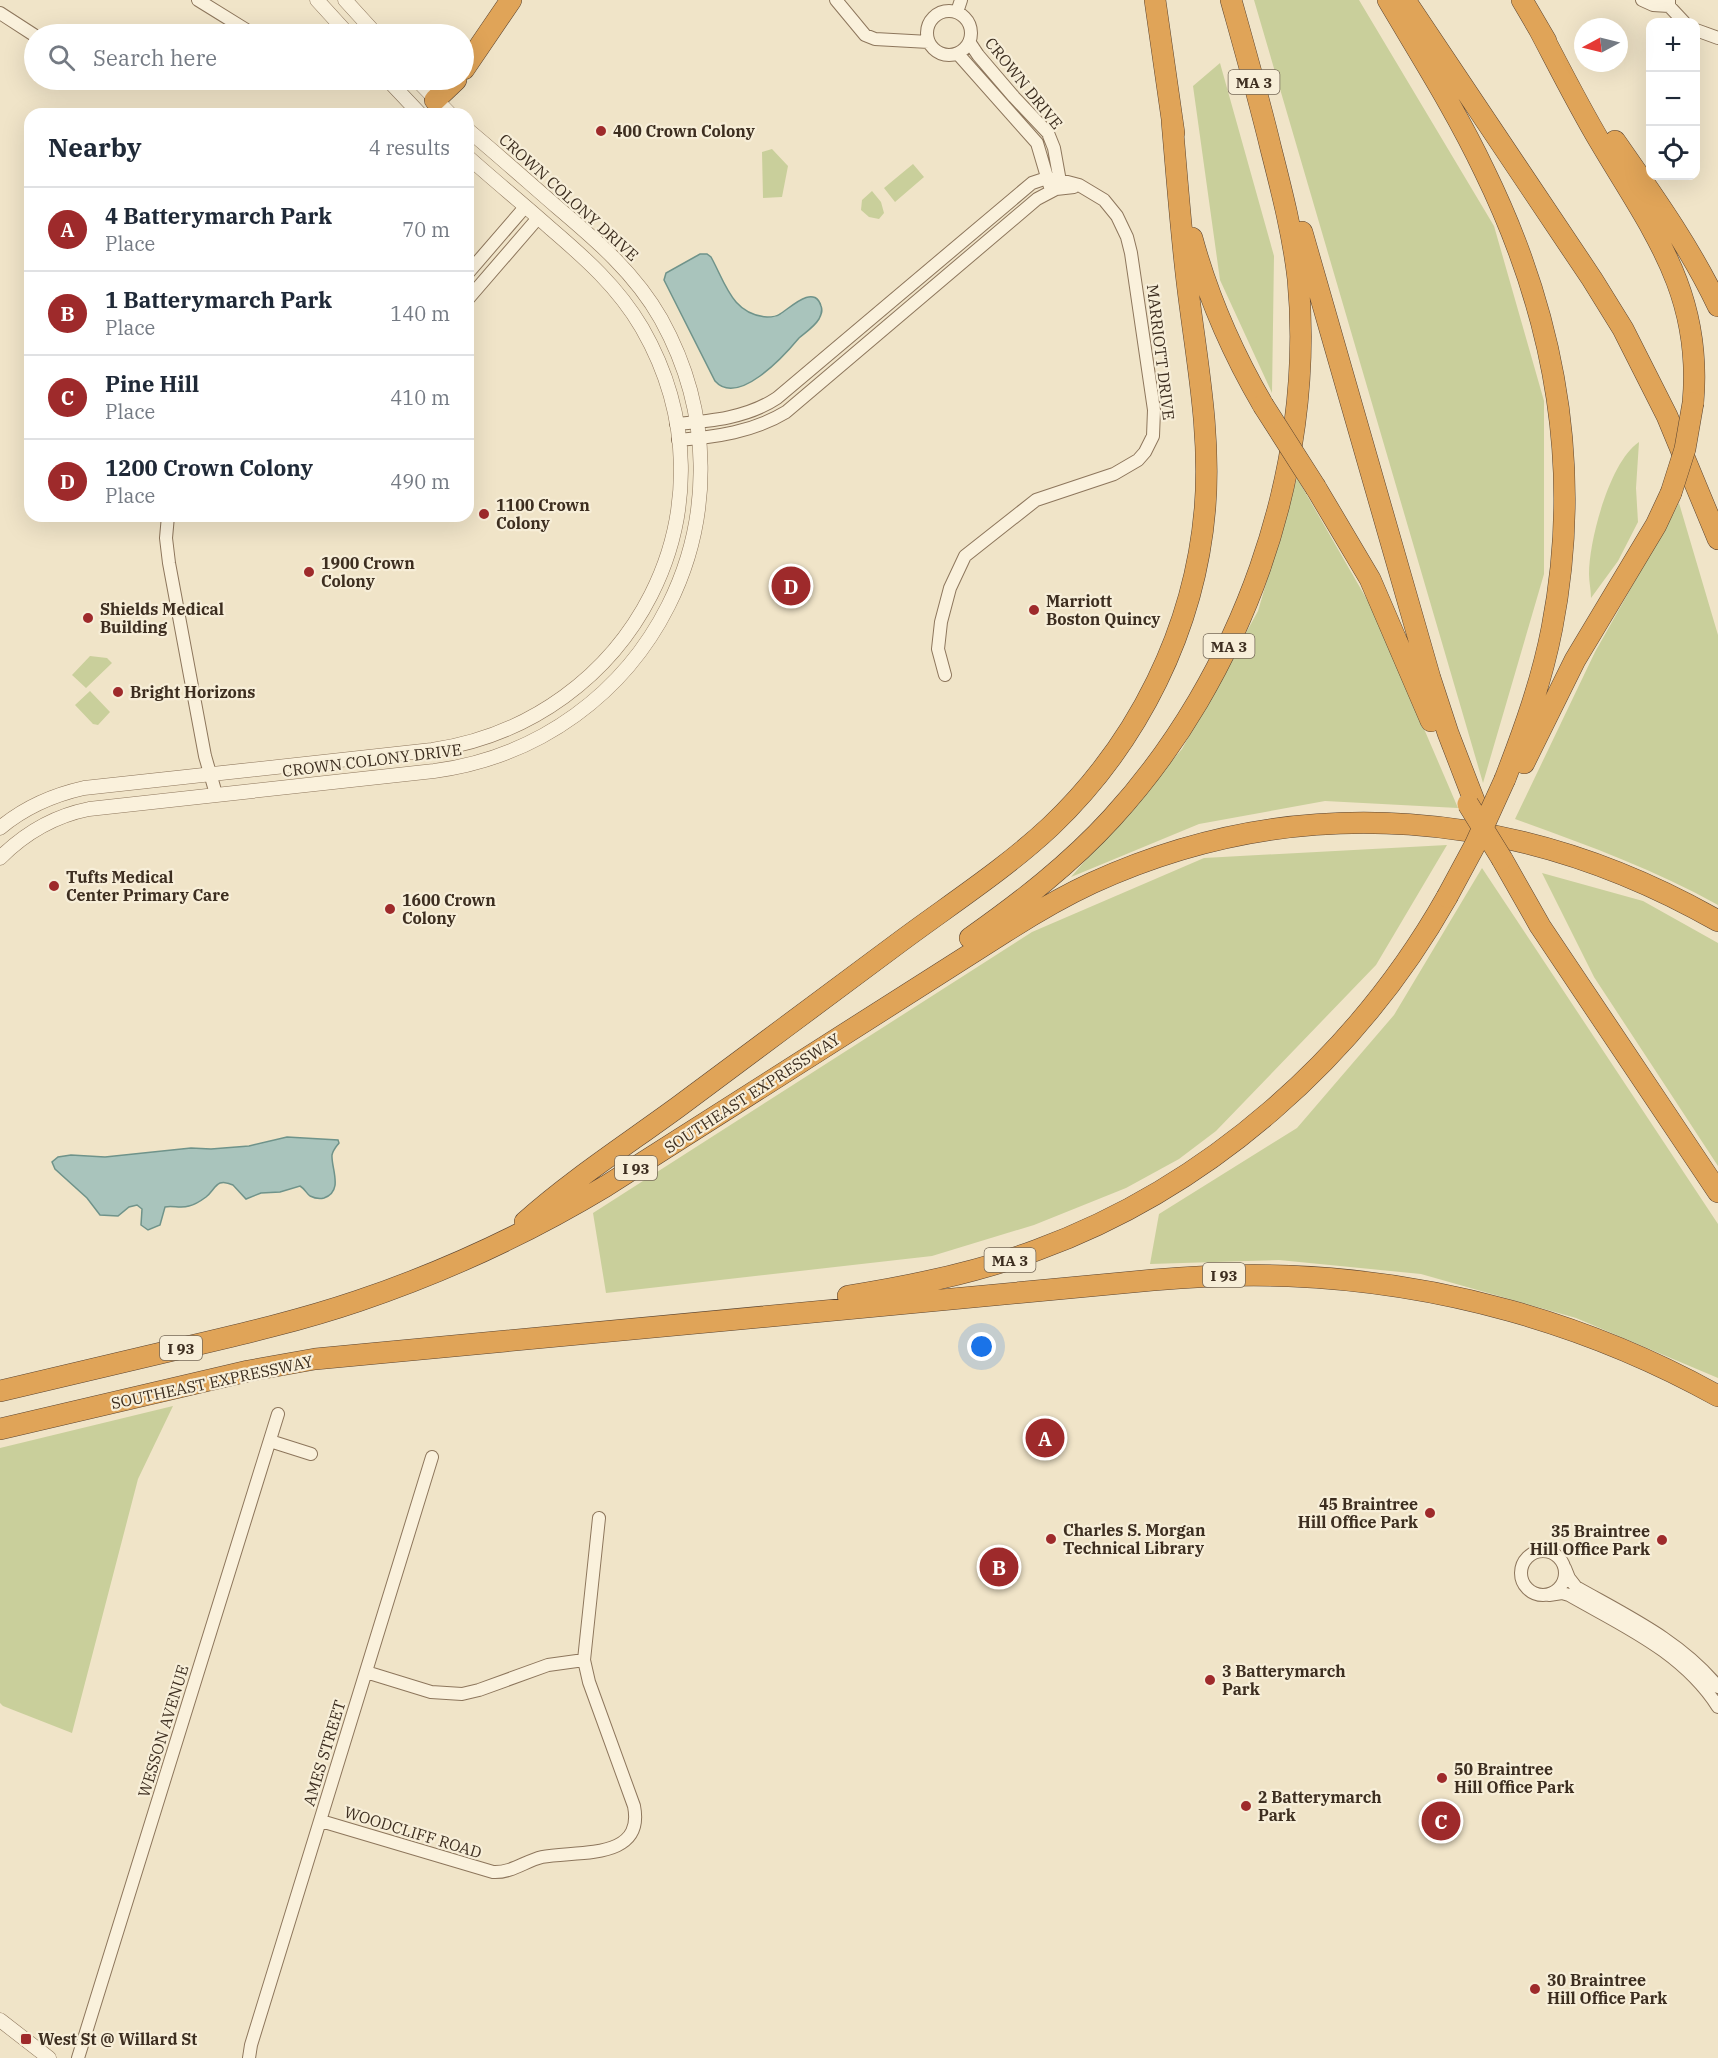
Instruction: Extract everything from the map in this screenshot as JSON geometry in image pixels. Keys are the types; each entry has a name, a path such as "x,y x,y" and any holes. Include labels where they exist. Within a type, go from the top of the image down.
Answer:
{"highway":[{"path":"474,54 511,0"},
{"path":"1155,0 1187,217 1202,274 1233,349 1263,405 1370,579 1436,734 1540,926 1718,1192"},
{"name":"MA 3","path":"895,1002 948,954 1042,885 1112,818 1150,774 1214,675 1239,622 1260,568 1277,513 1292,437 1300,319 1298,279 1275,164 1231,0"},
{"name":"MA 3","path":"712,1322 785,1304 890,1289 975,1270 1019,1257 1065,1240 1144,1201 1194,1170 1242,1135 1316,1068 1387,987 1427,931 1510,781 1552,629 1561,571 1565,493 1562,433 1557,394 1546,337 1532,289 1497,197 1462,127 1388,0"},
{"path":"1405,0 1618,321 1663,407 1718,539"},
{"path":"1510,781 1575,660 1656,525 1671,493 1685,449 1693,403 1693,360 1689,325 1681,292 1668,258 1648,219 1588,121 1522,0"},
{"path":"1539,29 1675,227 1718,306"},
{"path":"432,108 447,90"},
{"path":"504,1241 551,1199 692,1097 1026,847 1082,794 1137,719 1167,659 1187,604 1201,541 1206,498 1206,427 1184,259 1172,121"},
{"path":"1275,164 1303,232 1436,697 1472,803"},
{"name":"I 93","path":"895,1002 1022,921 1073,892 1109,876 1211,841 1304,825 1363,823 1421,825 1518,840 1612,869 1718,921"},
{"name":"SOUTHEAST EXPRESSWAY","path":"0,1391 324,1312 397,1287 504,1241 606,1186 895,1002"},
{"name":"I 93","path":"712,1322 1153,1280 1240,1275 1318,1277 1423,1291 1527,1316 1627,1352 1718,1396"},
{"name":"SOUTHEAST EXPRESSWAY","path":"0,1429 214,1378 302,1361 712,1322"}],"street":[{"path":"198,0 237,24"},
{"path":"317,0 339,24"},
{"path":"345,0 367,24"},
{"path":"836,0 865,35 875,39 928,42 937,52 944,55 958,54"},
{"path":"1642,0 1653,5 1669,3 1681,18"},
{"name":"CROWN DRIVE","path":"928,42 928,27 936,15 959,6 969,21 970,43 978,55 1048,133 1054,148 1055,184"},
{"path":"0,13 24,29"},
{"path":"1700,32 1718,38"},
{"name":"CROWN DRIVE","path":"970,43 958,54 1037,143 1055,184"},
{"path":"401,90 425,108"},
{"path":"421,90 428,108"},
{"name":"CROWN COLONY DRIVE","path":"0,858 34,831 56,818 71,813 106,806 456,768 485,760 541,737 577,715 608,689 637,657 665,614 679,585 690,555 698,516 701,473 699,438 687,379 676,349 656,310 638,284 603,246 474,135"},
{"name":"CROWN COLONY DRIVE","path":"0,828 39,802 66,792 104,784 462,745 514,727 564,698 594,674 614,652 636,620 655,586 676,522 680,483 678,440 676,424 660,366 632,313 603,276 474,162"},
{"name":"MARRIOTT DRIVE","path":"676,424 741,415 777,398 1035,182 1085,188 1099,195 1109,204 1127,237 1154,410 1153,436 1142,456 1128,468 1036,500 965,556 950,588 941,622 938,649 945,675"},
{"path":"678,440 751,428 773,420 792,407 1055,184"},
{"path":"474,266 525,207"},
{"path":"474,292 538,218"},
{"path":"167,522 166,538 169,563 210,774 216,794"},
{"name":"WESSON AVENUE","path":"78,2058 278,1414"},
{"path":"270,1441 312,1454"},
{"name":"AMES STREET","path":"249,2058 251,2044 432,1457"},
{"name":"WOODCLIFF ROAD","path":"321,1821 493,1872 511,1870 546,1856 600,1852 617,1845 630,1832 635,1810 589,1682 584,1660 599,1518"},
{"path":"1718,1687 1692,1659 1667,1640 1576,1587 1559,1558 1547,1551 1536,1552 1524,1562 1521,1574 1526,1588 1537,1595 1562,1593 1569,1595 1661,1649 1691,1673 1718,1707"},
{"path":"1549,1595 1556,1592 1564,1582 1565,1568"},
{"path":"366,1672 431,1692 454,1695 474,1692 548,1665 584,1660"},
{"path":"0,2020 49,2058"}],"green space":[{"path":"1254,0 1359,0 1494,226 1544,401 1544,574 1483,783"},
{"path":"1220,63 1274,256 1272,393 1220,280 1193,86"},
{"path":"772,149 788,166 782,197 763,198 762,152"},
{"path":"913,164 924,177 895,202 884,188"},
{"path":"872,191 881,202 884,213 879,219 869,217 861,210 862,200"},
{"path":"1639,442 1636,488 1638,522 1618,561 1591,598 1590,559 1603,502 1619,466"},
{"path":"1297,478 1373,610 1458,808 1325,801 1199,824 1071,877 1182,749 1258,611"},
{"path":"1679,503 1718,635 1718,905 1644,869 1515,819 1595,652"},
{"path":"90,656 107,658 112,663 86,688 72,675"},
{"path":"90,691 110,712 98,725 93,724 75,705"},
{"path":"1447,845 1376,965 1216,1131 1179,1159 1126,1188 1034,1225 932,1256 606,1293 593,1213 1032,932 1204,858"},
{"path":"1482,868 1718,1224 1718,1378 1576,1318 1421,1274 1279,1260 1150,1264 1159,1214 1297,1128 1394,1015"},
{"path":"1542,873 1643,901 1718,943 1718,1166 1594,977"},
{"path":"173,1406 138,1479 72,1733 3,1706 0,1703 0,1448"}],"water":[{"path":"700,254 707,254 711,257 731,296 745,310 755,315 775,316 807,297 818,300 822,308 817,322 783,356 760,376 736,388 725,387 715,381 664,280 666,273"},
{"path":"287,1137 338,1140 339,1143 332,1155 335,1185 330,1195 322,1198 313,1197 300,1186 280,1192 261,1193 246,1199 233,1185 223,1182 193,1205 165,1207 160,1225 148,1230 141,1225 142,1209 137,1205 129,1207 118,1216 100,1215 87,1198 55,1169 52,1162 58,1157 71,1155 105,1157 191,1148 249,1146"}],"place":[{"name":"400 Crown Colony","path":"601,131"},
{"name":"1100 Crown Colony","path":"484,514"},
{"name":"1900 Crown Colony","path":"309,572"},
{"name":"1200 Crown Colony","path":"791,586"},
{"name":"Marriott Boston Quincy","path":"1034,610"},
{"name":"Shields Medical Building","path":"88,618"},
{"name":"Bright Horizons","path":"118,692"},
{"name":"Tufts Medical Center Primary Care","path":"54,886"},
{"name":"1600 Crown Colony","path":"390,909"},
{"name":"4 Batterymarch Park","path":"1045,1438"},
{"name":"45 Braintree Hill Office Park","path":"1430,1513"},
{"name":"Charles S. Morgan Technical Library","path":"1051,1539"},
{"name":"35 Braintree Hill Office Park","path":"1662,1540"},
{"name":"1 Batterymarch Park","path":"999,1567"},
{"name":"3 Batterymarch Park","path":"1210,1680"},
{"name":"50 Braintree Hill Office Park","path":"1442,1778"},
{"name":"2 Batterymarch Park","path":"1246,1806"},
{"name":"Pine Hill","path":"1441,1821"},
{"name":"30 Braintree Hill Office Park","path":"1535,1989"},
{"name":"West St @ Willard St","path":"26,2039"}]}
